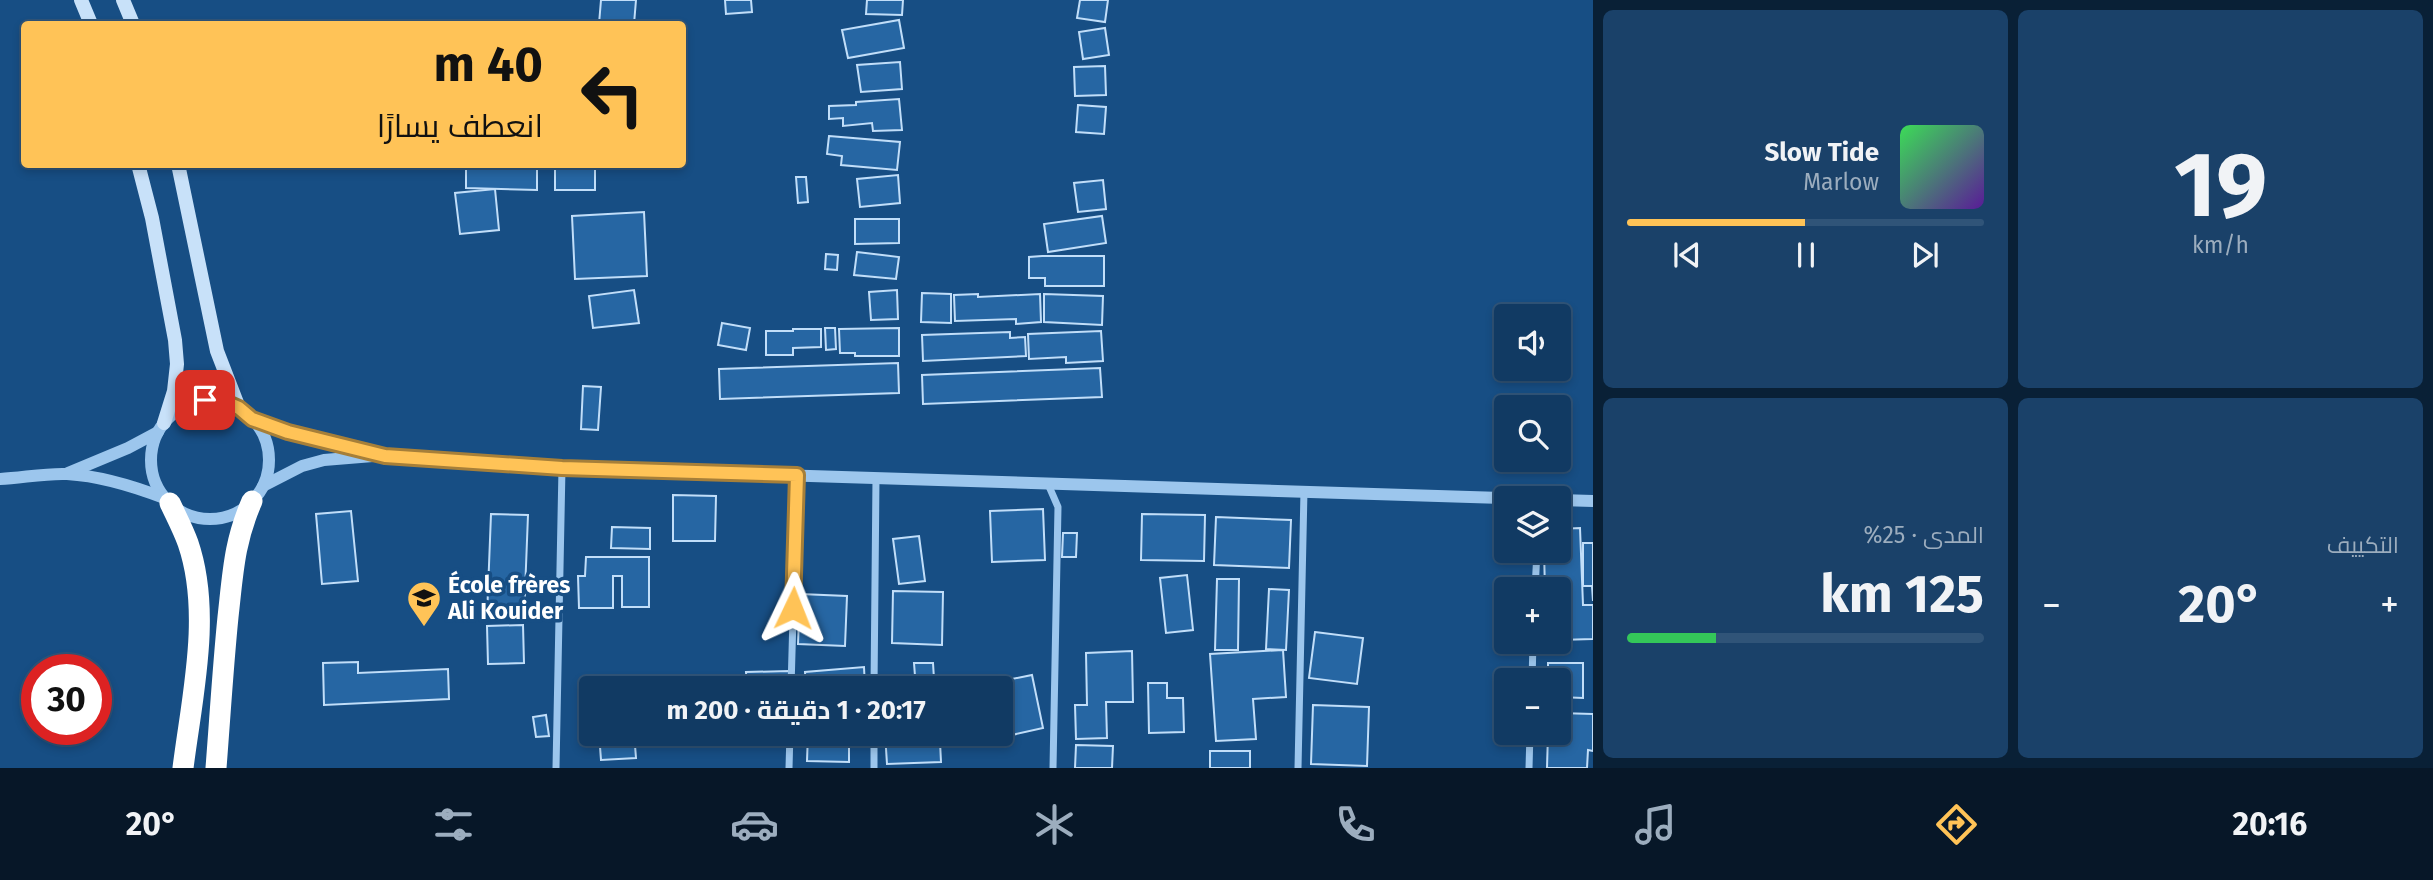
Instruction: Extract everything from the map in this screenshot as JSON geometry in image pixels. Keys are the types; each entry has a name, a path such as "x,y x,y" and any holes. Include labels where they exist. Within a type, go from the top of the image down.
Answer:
{"highway":[{"path":"216,768 234,554 240,528 257,494"},
{"path":"167,501 188,544 198,596 197,649 183,768"}],"main road":[{"path":"81,0 90,21"},
{"path":"123,0 132,21"},
{"path":"139,168 152,218 175,340 177,364 174,391 161,428"},
{"path":"179,168 217,351 239,408"}],"street":[{"path":"167,501 153,475 150,458 161,428 172,413 188,404 205,400 223,401 239,408 263,434 268,452 268,469 257,494"},
{"path":"252,419 328,443 385,456"},
{"path":"65,474 128,448 161,428"},
{"path":"0,479 65,474 121,484 167,501 185,513 202,518 220,518 237,512 257,494 302,466 324,460 385,456 562,468 1494,498"},
{"path":"556,768 562,468"},
{"path":"791,676 797,475"},
{"path":"874,676 876,478"},
{"path":"1047,483 1058,507 1053,768"},
{"path":"1298,768 1304,491"},
{"path":"1571,500 1593,501"},
{"path":"1529,768 1530,745"},
{"path":"789,768 790,746"},
{"path":"874,746 874,768"}],"building":[{"path":"601,0 636,0 634,21 599,21"},
{"path":"725,0 751,0 752,12 726,14"},
{"path":"867,0 903,0 902,15 866,14"},
{"path":"1080,0 1108,0 1105,22 1077,18"},
{"path":"899,20 904,48 848,58 842,30"},
{"path":"1105,28 1109,55 1083,59 1079,32"},
{"path":"900,62 902,89 861,92 857,65"},
{"path":"1105,66 1106,95 1075,96 1074,67"},
{"path":"899,99 902,130 873,131 872,123 843,126 843,118 829,119 829,106"},
{"path":"1078,105 1106,107 1104,134 1076,132"},
{"path":"829,136 900,142 897,170 841,165 842,156 827,154"},
{"path":"466,168 537,168 537,190 466,188"},
{"path":"555,168 595,168 595,190 555,190"},
{"path":"898,175 900,203 860,207 857,179"},
{"path":"796,177 806,177 808,202 798,203"},
{"path":"1103,180 1106,209 1078,212 1074,183"},
{"path":"495,189 499,230 460,234 455,193"},
{"path":"644,212 647,276 575,279 572,216"},
{"path":"1102,216 1106,243 1048,252 1044,224"},
{"path":"855,219 899,219 899,243 855,244"},
{"path":"857,252 899,257 896,279 854,275"},
{"path":"826,254 838,255 837,270 825,269"},
{"path":"1104,256 1104,286 1045,286 1045,278 1029,278 1029,257"},
{"path":"634,290 639,323 593,328 589,296"},
{"path":"897,290 898,319 871,320 869,292"},
{"path":"922,293 951,294 951,323 921,322"},
{"path":"978,294 978,297 1040,294 1041,322 1016,324 1016,319 955,321 954,295"},
{"path":"1044,294 1103,296 1102,325 1044,322"},
{"path":"722,323 750,328 746,350 718,345"},
{"path":"825,328 835,328 836,349 826,350"},
{"path":"899,328 899,356 855,356 855,353 840,353 839,329"},
{"path":"821,329 821,347 793,348 793,355 766,355 766,331"},
{"path":"1101,331 1103,361 1066,363 1066,357 1029,359 1028,334"},
{"path":"1010,332 1010,338 1025,337 1026,356 923,361 922,335"},
{"path":"898,363 899,393 720,399 719,369"},
{"path":"1100,368 1102,397 923,404 922,375"},
{"path":"583,386 601,387 598,430 581,429"},
{"path":"673,495 716,496 715,541 673,541"},
{"path":"1043,509 1045,560 992,562 990,511"},
{"path":"351,511 358,581 322,584 316,514"},
{"path":"491,514 528,515 524,617 487,616"},
{"path":"1142,514 1205,515 1204,561 1141,560"},
{"path":"1216,517 1291,520 1289,568 1214,565"},
{"path":"612,527 650,528 650,549 611,548"},
{"path":"1571,528 1580,528 1583,605 1593,605 1593,639 1571,640 1571,577 1545,577 1544,563 1571,563"},
{"path":"1063,533 1077,533 1076,557 1062,557"},
{"path":"919,536 925,581 899,584 893,539"},
{"path":"1583,543 1593,543 1593,601 1592,586 1583,586"},
{"path":"586,557 649,557 649,607 622,607 622,576 613,576 613,608 579,608 578,576 585,576"},
{"path":"1187,575 1193,630 1166,633 1160,578"},
{"path":"1217,579 1239,579 1238,650 1215,650"},
{"path":"1269,589 1289,590 1286,650 1266,649"},
{"path":"893,591 943,592 942,645 892,643"},
{"path":"800,594 847,596 845,646 798,644"},
{"path":"523,625 524,663 488,664 487,626"},
{"path":"1315,632 1363,638 1357,684 1309,678"},
{"path":"1283,650 1286,697 1253,699 1256,739 1216,741 1210,654"},
{"path":"1132,651 1133,702 1106,702 1107,738 1076,739 1075,705 1087,705 1086,653"},
{"path":"358,662 358,673 448,669 449,699 324,705 323,663"},
{"path":"914,663 933,663 934,676 915,676"},
{"path":"1548,663 1583,663 1583,698 1571,698 1571,668 1548,668"},
{"path":"864,667 864,676 805,676 805,672"},
{"path":"789,671 789,676 746,676 746,672"},
{"path":"1032,675 1043,728 1013,735 1013,679"},
{"path":"1148,683 1167,683 1167,698 1183,698 1184,732 1149,733"},
{"path":"1313,705 1369,707 1367,766 1311,764"},
{"path":"1571,713 1593,714 1593,751 1588,750 1587,768 1547,768 1548,745 1571,745"},
{"path":"546,715 549,736 536,737 533,717"},
{"path":"1076,745 1113,746 1112,768 1075,768"},
{"path":"600,746 635,746 636,758 601,760"},
{"path":"808,746 849,746 849,762 807,761"},
{"path":"886,746 940,746 941,762 887,764"},
{"path":"1210,751 1250,751 1250,768 1210,768"}],"place":[{"name":"École frères Ali Kouider","path":"424,628"}],"route":[{"path":"205,400 223,401 239,408 252,419 288,432 385,456 562,468 797,475 793,608"}]}
